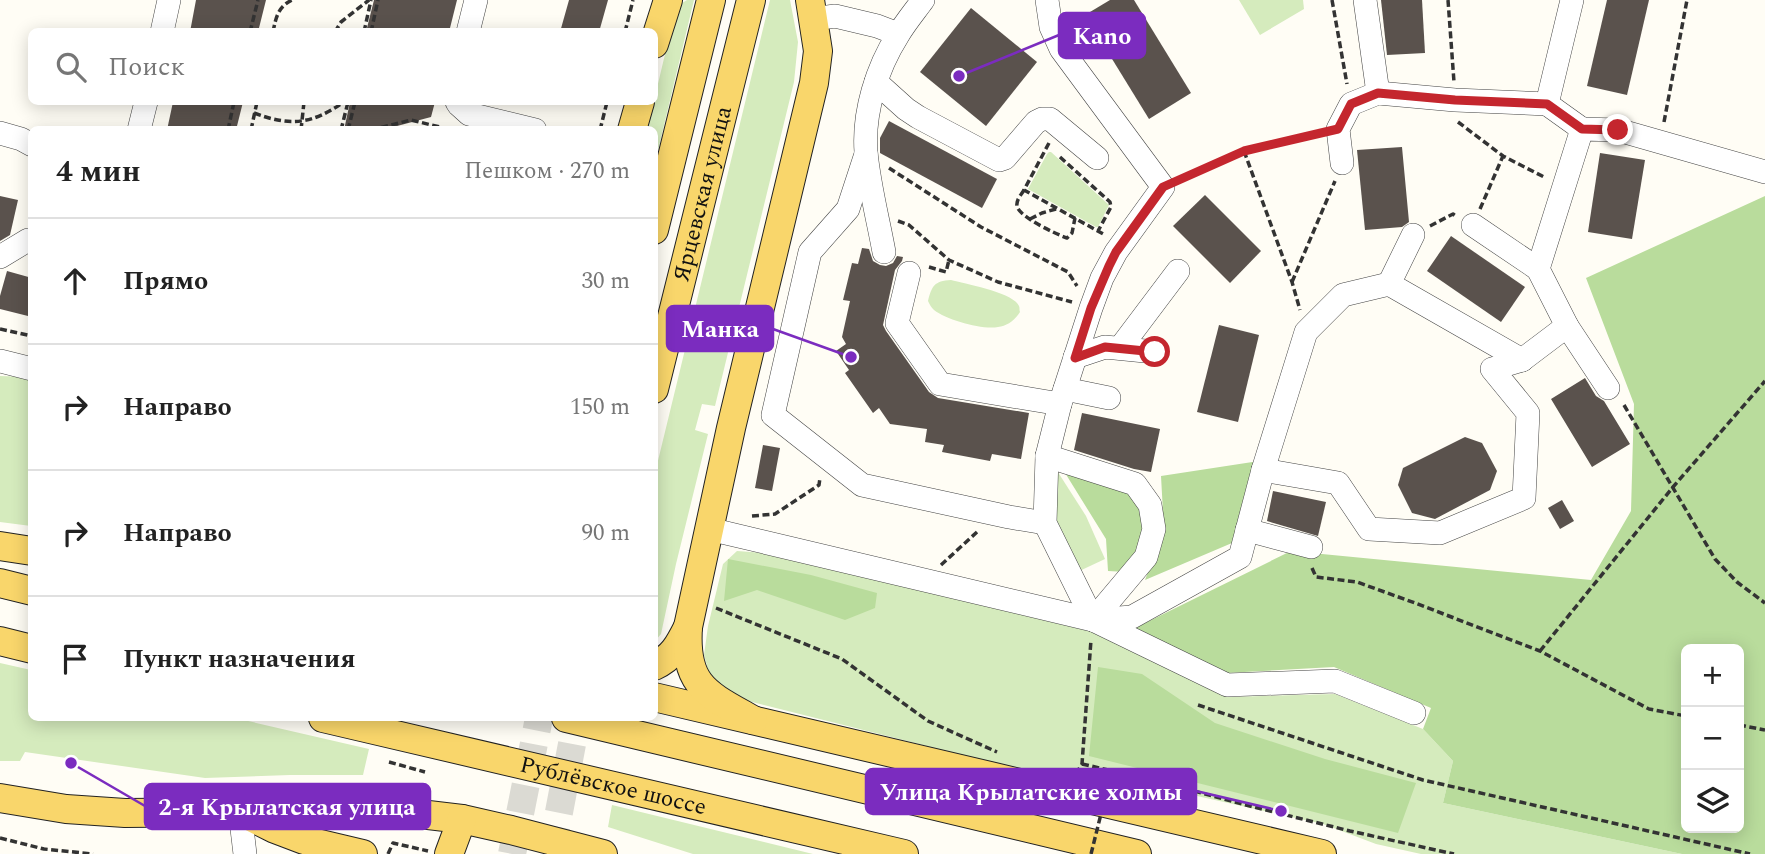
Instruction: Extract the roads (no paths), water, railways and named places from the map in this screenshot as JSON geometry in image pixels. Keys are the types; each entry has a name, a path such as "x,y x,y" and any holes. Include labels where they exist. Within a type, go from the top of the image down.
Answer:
{"main road":[{"path":"658,31 668,0"},
{"name":"Ярцевская улица","path":"658,214 711,0"},
{"name":"Ярцевская улица","path":"658,373 751,0"},
{"path":"753,720 705,691 689,666 686,648 688,627 731,428 814,83 818,51 812,10"},
{"path":"633,126 638,105"},
{"path":"0,547 28,550"},
{"path":"0,583 28,590"},
{"path":"658,664 678,647 688,627"},
{"path":"0,641 28,648"},
{"path":"658,698 1321,854"},
{"name":"Рублёвское шоссе","path":"336,721 904,854"},
{"path":"579,721 1137,854"},
{"path":"0,798 66,809 125,813 313,808 386,810 462,819 603,854"},
{"path":"240,812 304,840 363,854"},
{"path":"440,853 462,819"}],"street":[{"path":"163,28 169,0"},
{"path":"469,28 476,0"},
{"path":"923,0 898,34 876,82 869,110 874,131 848,209 810,252 773,415 862,485 1045,523"},
{"path":"1047,0 1053,34 1061,49 1163,187 1116,252 1102,278 1063,396 1047,456 1045,523 1093,620"},
{"path":"1365,0 1378,93"},
{"path":"1547,104 1572,0"},
{"path":"812,10 898,34"},
{"path":"876,82 913,114 999,160 1008,156 1039,120 1045,118 1050,119 1097,158"},
{"path":"1342,163 1338,129 1351,104 1378,93 1454,110 1547,104 1582,129 1618,130 1765,172"},
{"path":"140,126 145,105"},
{"path":"459,105 469,114 515,126"},
{"path":"1538,269 1582,129"},
{"path":"0,133 28,143"},
{"path":"866,153 884,252"},
{"path":"1473,225 1538,269 1567,326 1608,388"},
{"path":"1389,284 1413,235"},
{"path":"0,257 28,240"},
{"path":"1120,348 1178,271"},
{"path":"909,273 897,323 940,384 1109,398"},
{"path":"1093,620 1132,617 1240,557 1263,470 1306,332 1343,295 1389,284 1522,360"},
{"path":"1263,470 1338,483 1369,529 1440,533 1524,498 1528,413 1492,369 1522,360 1567,326"},
{"path":"1075,358 1105,347 1155,352"},
{"path":"0,361 28,368"},
{"path":"1047,456 1135,484 1150,505 1154,529 1146,557 1093,620"},
{"path":"709,528 1093,620 1227,685 1335,681 1414,713"},
{"path":"1247,530 1305,545"},
{"path":"240,812 245,854"}],"tunnel":[{"path":"512,854 538,721"},
{"path":"551,854 576,721"}],"place":[{"name":"Kano","path":"959,76"},
{"name":"Манка","path":"851,357"},
{"name":"2-я Крылатская улица","path":"71,763"},
{"name":"Улица Крылатские холмы","path":"1281,811"}]}
